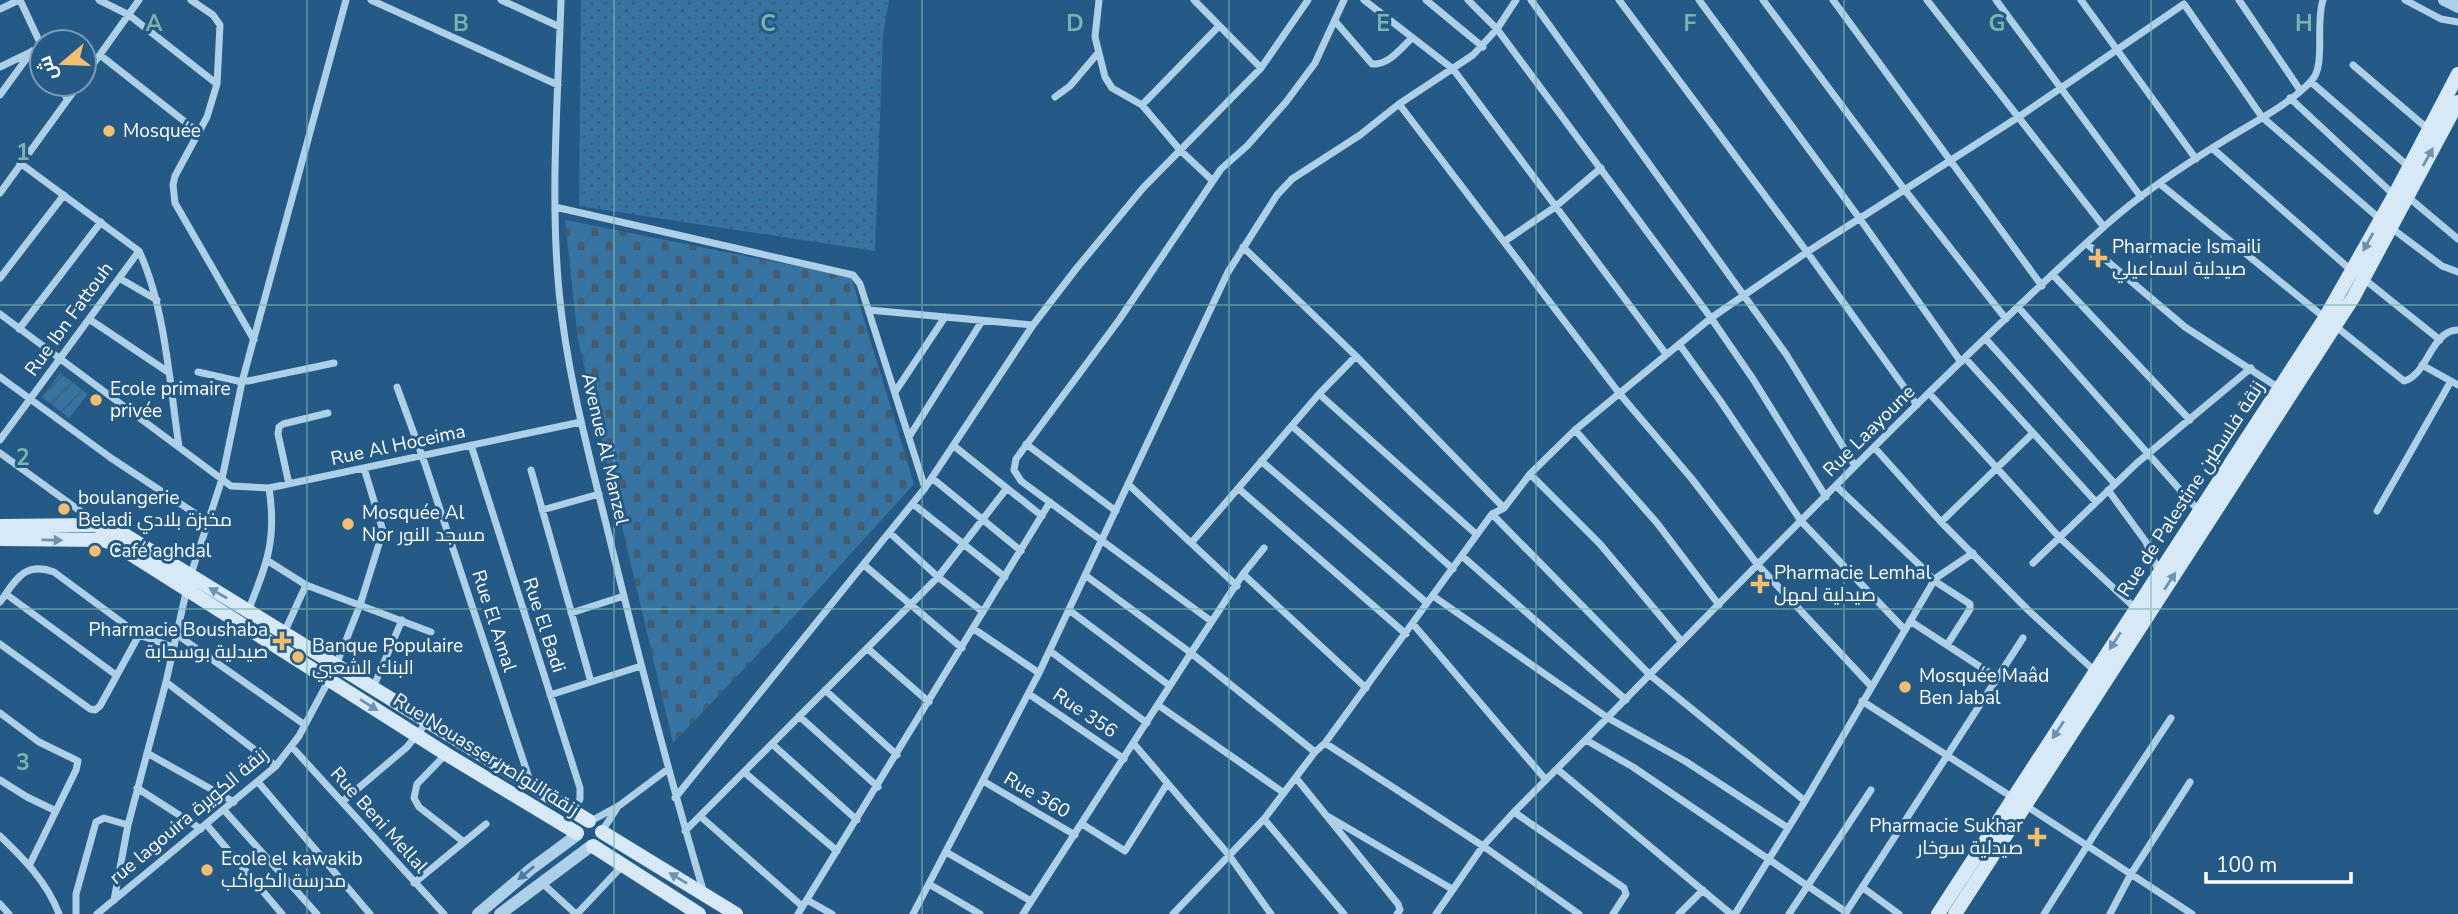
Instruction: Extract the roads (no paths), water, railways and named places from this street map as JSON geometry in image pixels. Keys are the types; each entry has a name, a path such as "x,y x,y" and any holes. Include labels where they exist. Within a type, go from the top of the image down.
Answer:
{"main road":[{"name":"Rue de Palestine زنقة فلسطين","path":"2401,196 2409,167 2458,74"},
{"name":"Rue de Palestine زنقة فلسطين","path":"1938,914 2019,802 2101,676 2274,422 2401,196 2454,120 2458,102"},
{"name":"Rue de Palestine زنقة فلسطين","path":"2101,676 2136,609 2198,510 2280,388 2329,321"},
{"name":"Rue Nouasser زنقة النواصر","path":"0,526 121,532 188,583 329,680 577,834"},
{"path":"0,539 102,533"},
{"name":"Rue Nouasser زنقة النواصر","path":"188,583 248,611 337,664 736,914"},
{"name":"Rue de Palestine زنقة فلسطين","path":"1955,914 2019,802"},
{"path":"592,846 601,839 596,826 579,826 577,834 583,844 592,846 693,912"}],"street":[{"path":"0,9 19,0 33,28"},
{"path":"99,0 129,15 216,84"},
{"path":"98,58 139,0"},
{"path":"191,0 213,15 220,25 216,84 213,101 175,176 173,194 180,211 254,340"},
{"path":"114,900 128,825 166,682 188,583 222,479 243,382 346,0"},
{"path":"371,0 558,85"},
{"path":"501,0 560,27"},
{"name":"Avenue Al Manzel","path":"561,0 555,207 559,293 567,351 581,422 641,666 675,799 704,894"},
{"path":"1099,0 1095,37 1105,77 1112,88 1142,105 1180,150 1213,181"},
{"path":"1194,0 1261,68"},
{"path":"675,799 913,504 1033,326 1143,188 1261,68 1308,0"},
{"path":"1211,621 1016,475 1016,459 1119,320 1221,169 1247,146 1286,102 1315,63 1344,0"},
{"path":"1364,0 1453,69 1666,354"},
{"path":"1426,0 1483,47"},
{"path":"1468,0 1497,29 1711,318 1753,379 1826,496"},
{"path":"913,914 1040,673 1228,272 1276,195 1292,179 1360,135 1399,104 1483,47 1516,0"},
{"path":"1531,0 1786,354 1855,466"},
{"path":"1619,0 1807,251 1917,405"},
{"path":"1699,0 1963,360 2096,502"},
{"path":"1763,0 1904,189 2006,319"},
{"path":"1833,0 2042,286"},
{"path":"1927,0 2104,227"},
{"path":"1996,0 2141,197"},
{"path":"2081,0 2196,159"},
{"path":"2239,0 2300,90"},
{"path":"2323,0 2318,20 2319,65 2311,82 2409,167"},
{"path":"2405,0 2441,19 2458,22"},
{"path":"2444,0 2458,8"},
{"path":"1172,914 1264,819 1315,752 1325,743 1492,514 1504,508 1530,474 1576,430 1711,318 1807,251 2017,118 2183,2 2262,117 2385,223 2442,266 2458,272"},
{"path":"1335,22 1371,64 1381,64 1412,38"},
{"path":"1142,105 1219,26"},
{"path":"0,66 28,53"},
{"path":"1055,97 1070,86 1098,54"},
{"path":"100,55 198,132"},
{"path":"0,95 28,56"},
{"path":"2353,65 2428,129"},
{"name":"Rue Laayoune","path":"1436,914 1483,846 1514,812 1985,338 2104,227 2141,197 2311,82"},
{"path":"2290,98 2401,196 2458,239"},
{"path":"0,192 67,99"},
{"path":"1399,104 1619,393 1692,479 1758,565 1871,686"},
{"path":"2211,148 2358,274 2440,340"},
{"path":"20,163 139,251 157,300 179,447"},
{"path":"1505,241 1555,207 1601,168"},
{"path":"2160,184 2402,381 2412,379 2449,331 2458,330"},
{"path":"0,278 64,195"},
{"path":"555,207 846,272 858,279 925,488"},
{"path":"19,329 101,222"},
{"path":"2087,244 2176,320 2280,388"},
{"path":"1243,247 1356,356 1504,508"},
{"name":"Rue Ibn Fattouh","path":"0,440 139,251"},
{"path":"2053,275 2190,420"},
{"path":"119,278 157,300"},
{"path":"2019,308 2198,510"},
{"path":"869,310 1033,326"},
{"path":"0,314 222,479"},
{"path":"895,392 945,317"},
{"path":"89,318 167,372"},
{"path":"909,437 982,321"},
{"path":"1985,338 2115,484"},
{"path":"1679,344 1801,521 1905,630"},
{"path":"1192,542 1319,394 1356,356"},
{"path":"198,372 243,382 334,363"},
{"path":"2377,511 2455,383 2422,365"},
{"path":"2033,563 2149,453 2251,368"},
{"path":"0,377 111,458 208,522"},
{"name":"Rue El Amal","path":"397,387 531,787"},
{"path":"1929,393 2059,537 2136,609"},
{"path":"1319,394 1476,534"},
{"path":"289,484 278,434 279,427 328,413"},
{"name":"Rue Al Hoceima","path":"222,479 231,486 269,488 581,422"},
{"path":"1292,426 1453,569"},
{"path":"1576,430 1657,523 1719,605"},
{"path":"1941,522 2033,433"},
{"path":"1026,444 1116,511"},
{"name":"Rue El Badi","path":"471,445 580,788 580,799 574,813"},
{"path":"954,446 1042,516"},
{"path":"1874,447 1941,522 2029,611 2101,676"},
{"name":"Rue Nouasser زنقة النواصر","path":"0,453 102,533"},
{"path":"1261,461 1427,603"},
{"name":"rue lagouira زنقة الكويرة","path":"97,914 258,782 292,747 337,664 360,605 383,531 364,468"},
{"path":"531,470 591,682"},
{"path":"1530,474 1600,544 1682,642"},
{"path":"932,478 1021,551"},
{"path":"1128,484 1237,586"},
{"path":"1836,486 1933,580 1970,604 1970,609 1947,645"},
{"path":"248,611 268,561 273,525 269,488"},
{"path":"685,831 938,577 1007,488"},
{"path":"1238,489 1406,634"},
{"path":"2108,490 2146,542 2159,573"},
{"path":"542,510 599,494"},
{"path":"798,914 1050,502"},
{"path":"913,504 1005,577"},
{"path":"1492,514 1650,675 1805,801"},
{"path":"890,533 938,577 983,612"},
{"path":"1023,914 1211,621 1264,548"},
{"path":"1557,769 1733,914 1805,801 1933,580 1973,553"},
{"path":"1462,556 1626,700"},
{"path":"268,561 306,585 431,632"},
{"path":"864,565 962,649"},
{"path":"0,602 21,573 47,569 139,635 173,647"},
{"path":"1244,574 1366,688"},
{"path":"1085,575 1191,653 1315,752"},
{"path":"284,632 306,585"},
{"path":"6,594 116,675"},
{"path":"571,613 624,596"},
{"path":"1433,596 1608,718 1685,761 1788,828"},
{"path":"1069,610 1170,686"},
{"path":"373,688 402,620"},
{"path":"1910,621 1996,677"},
{"path":"1413,624 1546,780"},
{"path":"974,629 1040,673"},
{"path":"176,634 304,725"},
{"path":"0,644 95,710 100,706 139,635"},
{"path":"1586,740 1633,768 1845,913 2023,638"},
{"path":"867,648 929,702"},
{"path":"1050,651 1147,723"},
{"path":"550,695 641,666"},
{"path":"166,682 276,766"},
{"path":"825,690 897,755"},
{"name":"Rue 356","path":"1029,694 1124,759"},
{"path":"1863,701 2192,914"},
{"path":"1158,705 1284,793"},
{"path":"0,713 39,742 78,761 30,864"},
{"path":"799,716 878,787"},
{"path":"2045,914 2171,718"},
{"path":"342,802 396,757 427,722"},
{"path":"1325,743 1483,846 1579,914"},
{"path":"772,744 857,820"},
{"path":"1134,744 1228,854 1271,914"},
{"name":"Rue Beni Mellal","path":"292,747 444,914"},
{"path":"147,753 234,802"},
{"path":"446,754 417,785 414,798 419,807 464,842"},
{"path":"596,826 668,769"},
{"path":"744,772 837,851"},
{"path":"1296,778 1398,904 1400,910 1396,914"},
{"path":"0,780 56,811"},
{"name":"Rue 360","path":"983,781 1074,835"},
{"path":"258,782 370,914"},
{"path":"2110,914 2131,874 2190,782"},
{"path":"1082,824 1125,851 1167,784"},
{"path":"137,788 203,827 282,914"},
{"path":"1789,914 1871,790"},
{"path":"596,826 620,805"},
{"path":"224,810 317,914"},
{"path":"1514,812 1624,888 1626,894 1613,914"},
{"path":"1325,815 1452,889"},
{"path":"700,816 805,903 832,914"},
{"path":"76,914 76,894 96,822 104,818 128,825"},
{"path":"1264,819 1344,914"},
{"path":"414,883 486,824"},
{"path":"478,914 577,834"},
{"path":"0,836 30,864 60,914"},
{"path":"500,914 592,846"},
{"path":"946,852 1031,901"},
{"path":"541,882 577,914 622,866"},
{"path":"929,884 980,914"},
{"path":"1862,887 1899,914"},
{"path":"1679,914 1703,890"},
{"path":"0,904 9,914"}],"place":[{"name":"Mosquée","path":"109,131"},
{"name":"Pharmacie Ismaili صيدلية اسماعيلي","path":"2098,258"},
{"name":"Ecole primaire privée","path":"96,400"},
{"name":"boulangerie Beladi مخبزة بلادي","path":"64,509"},
{"name":"Mosquée Al Nor مسجد النور","path":"348,524"},
{"name":"Café aghdal","path":"95,551"},
{"name":"Pharmacie Lemhal صيدلية لمهل","path":"1760,584"},
{"name":"Pharmacie Boushaba صيدلية بوسحابة","path":"282,641"},
{"name":"Banque Populaire البنك الشعبي","path":"298,657"},
{"name":"Mosquée Maâd Ben Jabal","path":"1905,687"},
{"name":"Pharmacie Sukhar صيدلية سوخار","path":"2037,837"},
{"name":"Ecole el kawakib مدرسة الكواكب","path":"207,870"}]}
